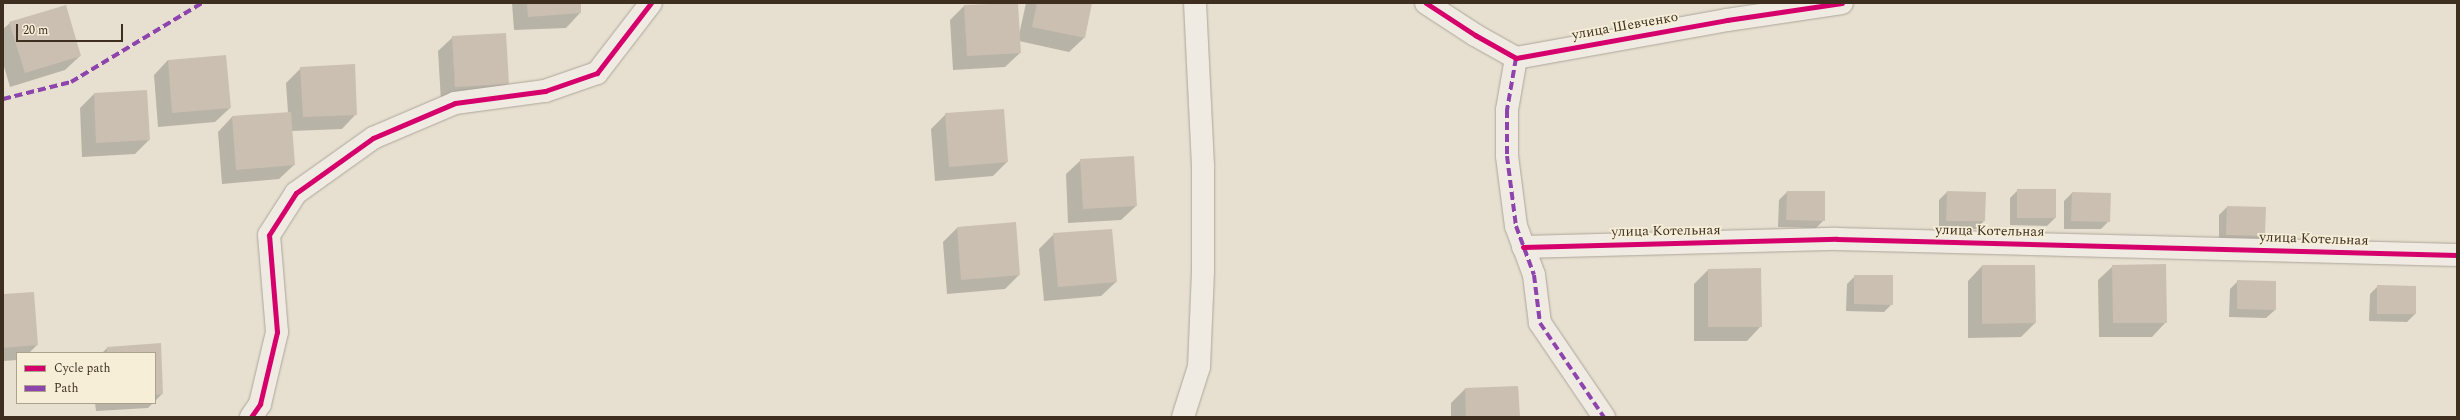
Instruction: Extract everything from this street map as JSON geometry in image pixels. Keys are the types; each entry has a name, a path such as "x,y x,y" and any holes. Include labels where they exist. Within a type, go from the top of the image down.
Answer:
{"street":[{"path":"251,417 260,404 277,332 269,235 296,193 373,138 455,103 545,91 597,73 651,3"},
{"path":"1183,417 1199,367 1203,270 1203,166 1195,3"},
{"path":"1426,3 1475,35 1516,58 1507,110 1507,156 1516,226 1534,275 1540,323 1604,417"},
{"name":"улица Шевченко","path":"1516,58 1727,20 1842,3"},
{"name":"улица Котельная","path":"1523,247 1837,239 2457,255"}],"building":[{"path":"527,3 581,3 581,13 528,17"},
{"path":"1018,3 1021,53 967,56 964,5"},
{"path":"1037,3 1092,3 1085,38 1032,27"},
{"path":"66,5 81,56 25,73 9,22"},
{"path":"506,33 509,84 455,87 452,36"},
{"path":"226,55 231,108 172,113 168,60"},
{"path":"355,64 357,115 303,117 300,67"},
{"path":"147,90 150,140 96,143 94,93"},
{"path":"1004,109 1008,162 949,167 945,113"},
{"path":"291,112 295,165 236,170 232,116"},
{"path":"1134,156 1137,206 1083,209 1080,159"},
{"path":"2017,189 2056,189 2056,218 2017,218"},
{"path":"1787,191 1825,191 1825,221 1786,220"},
{"path":"1947,191 1986,192 1985,221 1946,221"},
{"path":"2072,192 2111,193 2110,222 2071,221"},
{"path":"2227,206 2266,207 2265,236 2226,235"},
{"path":"1016,222 1020,275 961,280 957,227"},
{"path":"1112,229 1117,282 1058,287 1053,233"},
{"path":"2166,264 2167,323 2113,323 2112,265"},
{"path":"1982,265 2035,265 2036,323 1982,324"},
{"path":"1761,268 1762,327 1708,327 1708,269"},
{"path":"1854,275 1893,275 1893,305 1854,304"},
{"path":"2237,280 2276,281 2276,310 2237,309"},
{"path":"2377,285 2416,286 2416,314 2377,314"},
{"path":"34,292 38,345 3,348 3,294"},
{"path":"161,343 163,394 156,395 156,352 107,352 107,347"},
{"path":"1518,386 1520,417 1466,417 1465,388"}],"marked path":[{"path":"3,99 71,82 202,3"},
{"path":"1516,58 1507,110 1507,156 1516,226 1534,275 1540,323 1604,417"}],"cycle path":[{"path":"251,417 260,404 277,332 269,235 296,193 373,138 455,103 545,91 597,73 651,3"},
{"path":"1426,3 1475,35 1516,58 1727,20 1842,3"},
{"path":"1523,247 1837,239 2457,255"}]}
